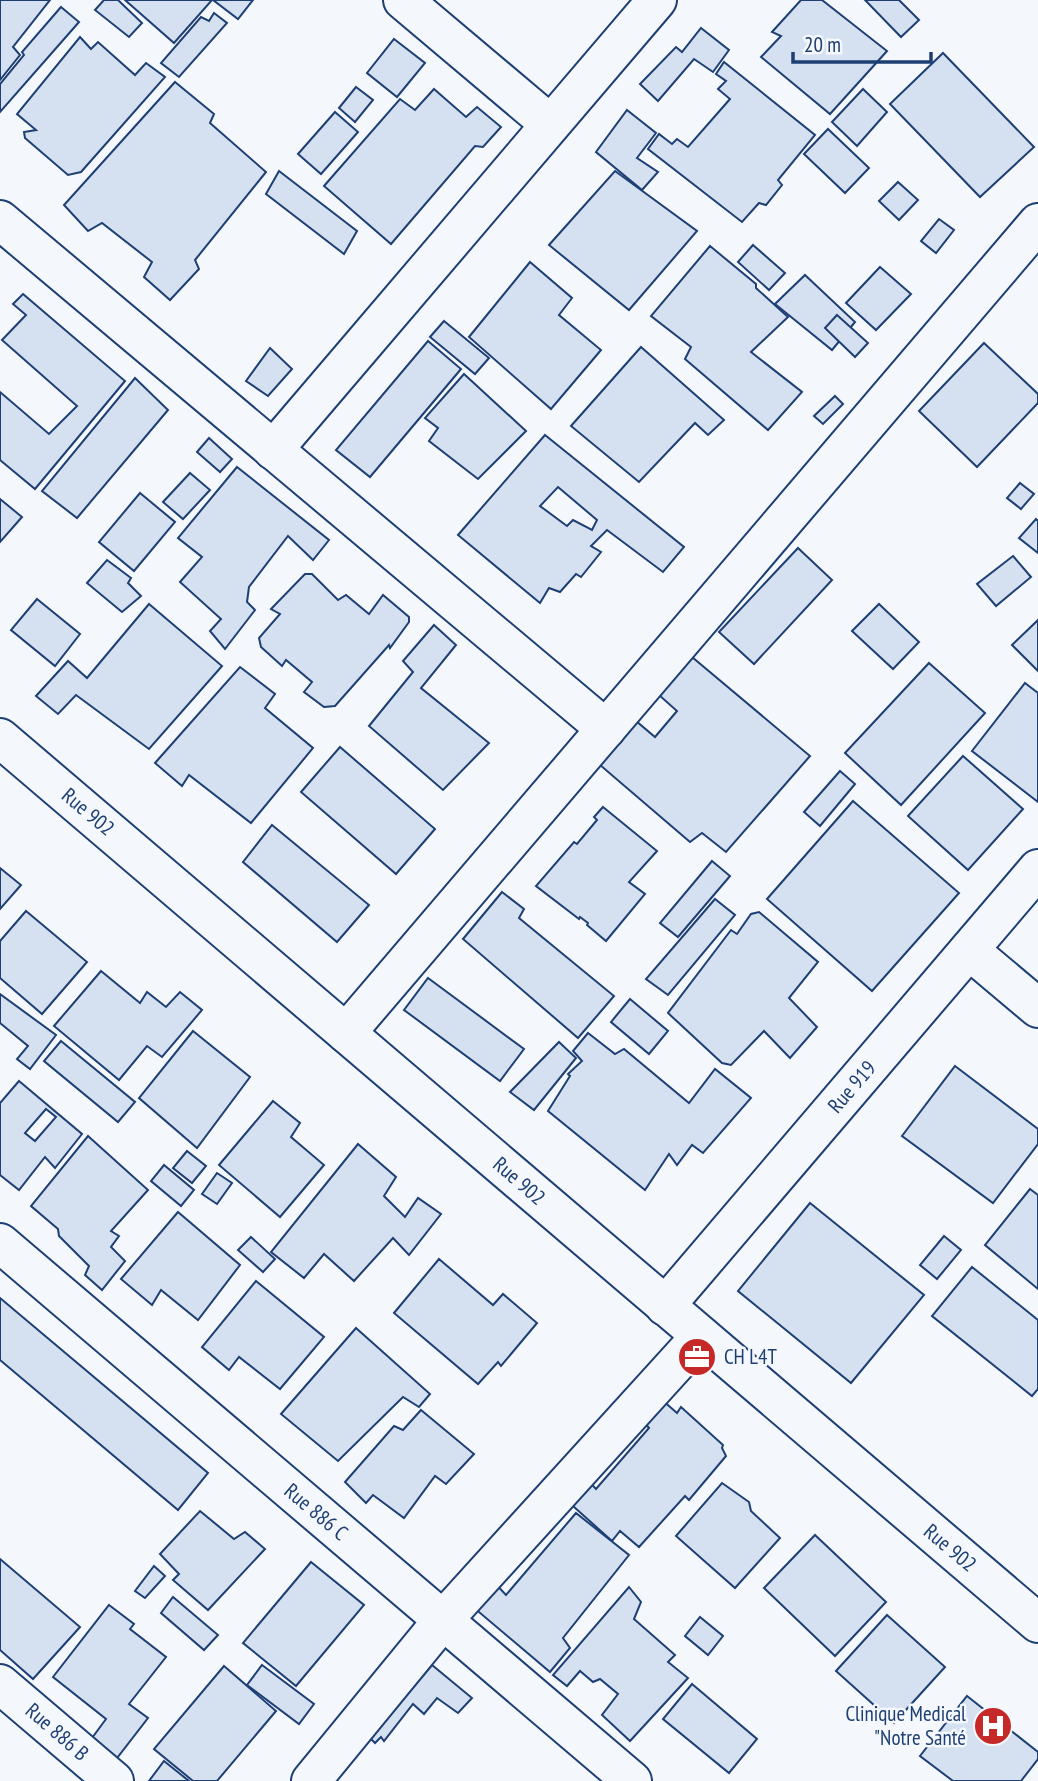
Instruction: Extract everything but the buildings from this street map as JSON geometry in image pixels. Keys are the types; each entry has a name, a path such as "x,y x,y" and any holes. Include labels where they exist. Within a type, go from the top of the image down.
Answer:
{"street":[{"path":"403,0 550,124"},
{"path":"273,450 657,0"},
{"path":"0,219 606,729"},
{"path":"346,1033 606,729 1032,241"},
{"name":"Rue 902","path":"0,738 1038,1623"},
{"name":"Rue 919","path":"665,1306 1038,869"},
{"path":"969,950 1038,1008"},
{"name":"Rue 886 C","path":"0,1243 632,1781"},
{"path":"311,1781 443,1620 701,1336"},
{"name":"Rue 886 B","path":"0,1684 114,1781"}],"place":[{"name":"CH L4T","path":"697,1357"},
{"name":"Clinique Medical \"Notre Santé","path":"993,1726"}]}
